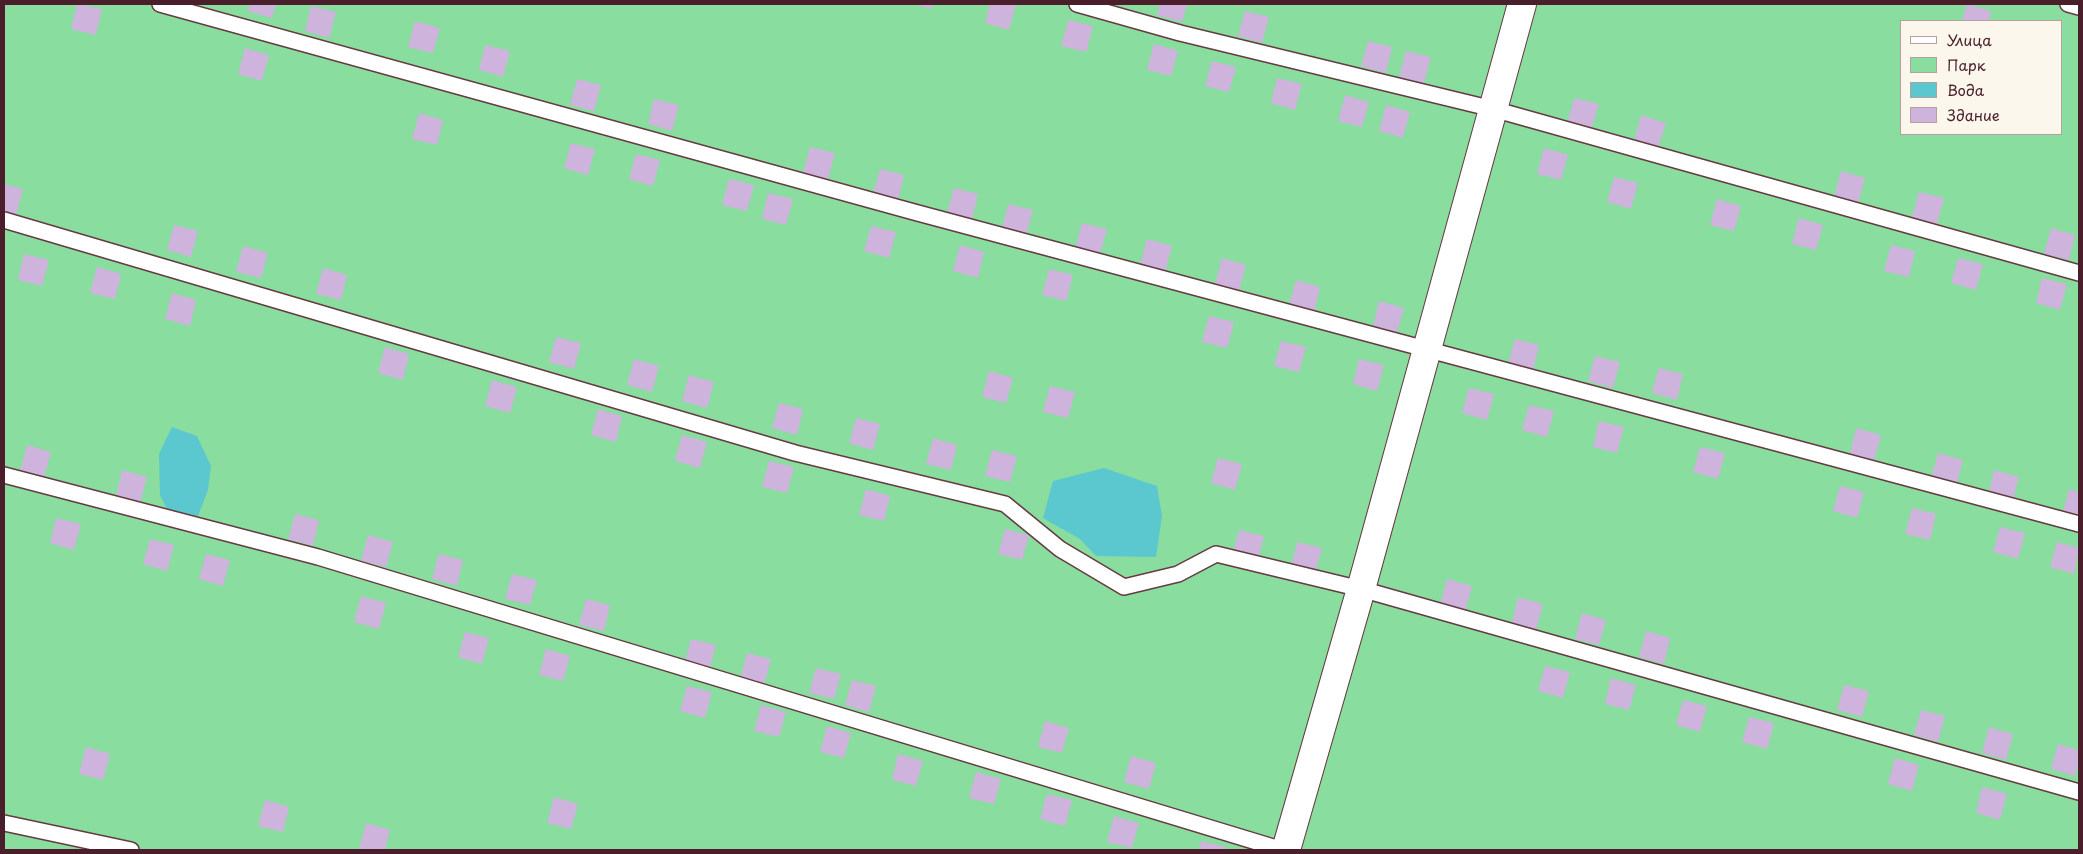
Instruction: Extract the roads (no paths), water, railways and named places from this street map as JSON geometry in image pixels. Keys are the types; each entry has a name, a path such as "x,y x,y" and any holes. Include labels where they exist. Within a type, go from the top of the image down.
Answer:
{"street":[{"path":"1284,850 1361,589 1522,4"}],"lane":[{"path":"160,4 924,214 2079,524"},
{"path":"1077,4 1180,33 1493,109 2079,273"},
{"path":"2068,4 2079,7"},
{"path":"4,220 795,453 1006,504 1060,549 1124,587 1178,574 1216,554 1361,589 2079,792"},
{"path":"4,475 318,557 1284,850"},
{"path":"4,823 131,850"}],"water":[{"path":"172,427 197,436 211,466 208,490 198,516 167,509 160,495 159,454"},
{"path":"1104,468 1157,486 1162,516 1156,557 1096,556 1080,539 1043,518 1053,481"}]}
